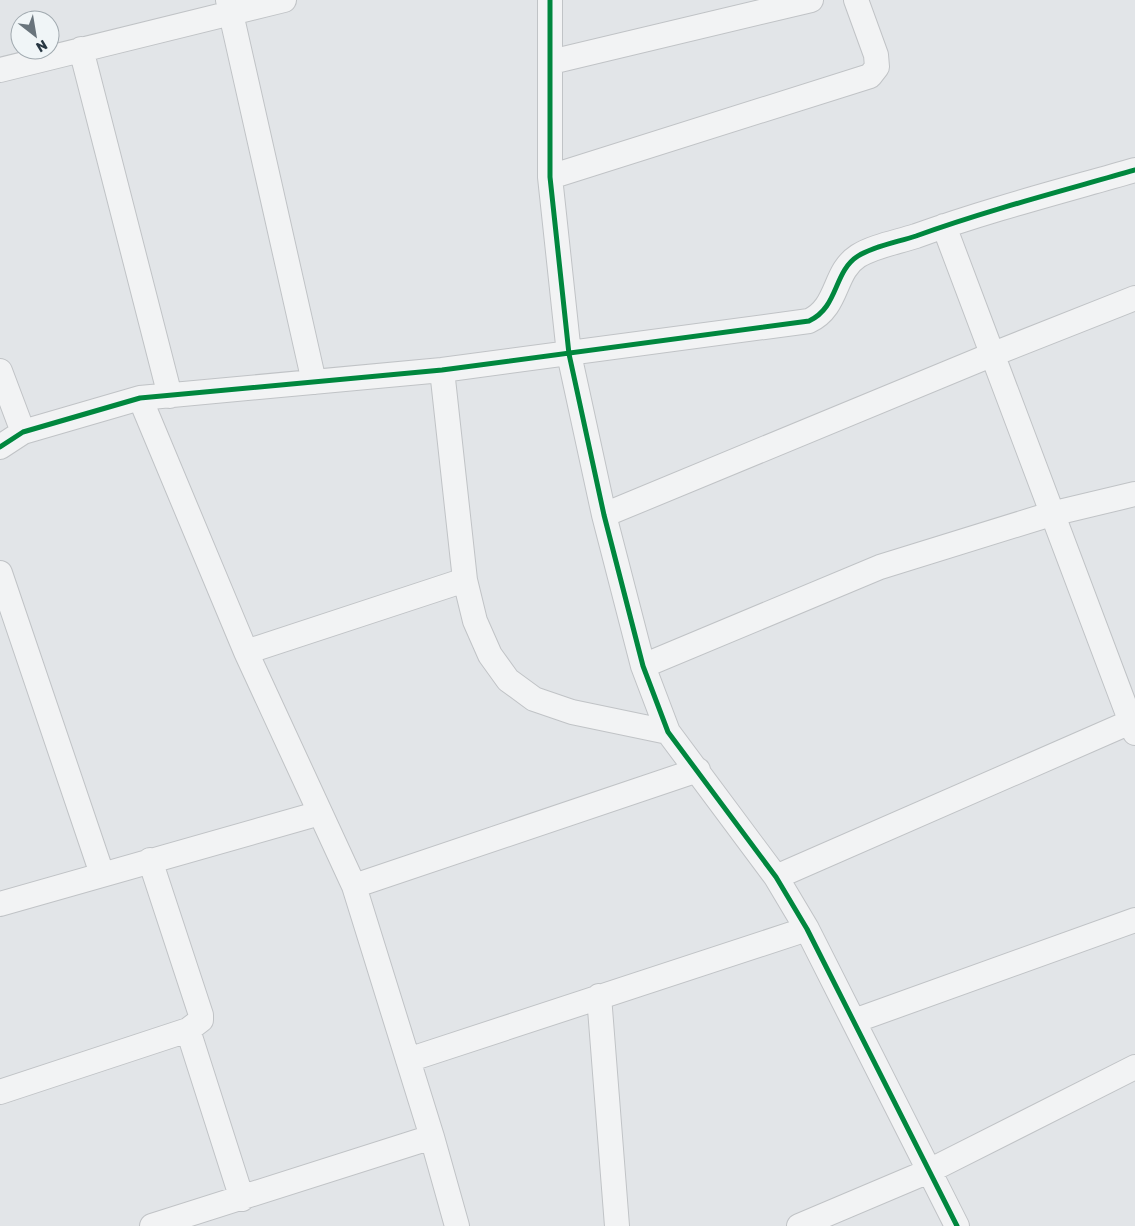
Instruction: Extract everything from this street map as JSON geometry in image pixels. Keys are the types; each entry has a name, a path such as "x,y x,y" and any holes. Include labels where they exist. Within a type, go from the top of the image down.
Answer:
{"street":[{"path":"0,70 230,6 284,0"},
{"path":"550,0 550,177 569,354 604,515 643,666 668,732 776,877 807,928 957,1226"},
{"path":"551,62 778,4 811,0"},
{"path":"550,177 870,76 877,67 876,55 856,0"},
{"path":"230,6 314,382"},
{"path":"81,49 170,396"},
{"path":"0,447 23,432 140,398 442,370 809,321 821,315 828,307 847,267 859,255 944,226 1135,170"},
{"path":"776,877 1133,725 1051,514 944,226"},
{"path":"604,515 991,354 1135,298"},
{"path":"442,370 465,580 475,621 490,655 508,680 534,699 572,712 668,732"},
{"path":"0,371 23,432"},
{"path":"140,398 246,652 354,886 432,1137 457,1226"},
{"path":"643,666 880,567 1051,514 1135,494"},
{"path":"0,573 8,629 102,874"},
{"path":"246,652 465,580"},
{"path":"354,886 698,770"},
{"path":"0,904 320,812"},
{"path":"0,1092 188,1030 198,1025 201,1015 150,860"},
{"path":"854,1021 1135,920"},
{"path":"408,1060 807,928"},
{"path":"600,996 617,1226"},
{"path":"188,1030 242,1199"},
{"path":"799,1226 929,1171 1135,1067"},
{"path":"152,1226 242,1199 432,1137"}],"cycle path":[{"path":"550,0 550,177 569,354 604,515 643,666 668,732 776,877 807,929 957,1226"},
{"path":"0,447 23,432 140,398 442,370 809,321 819,315 826,307 850,263 864,253 998,209 1135,170"}]}
